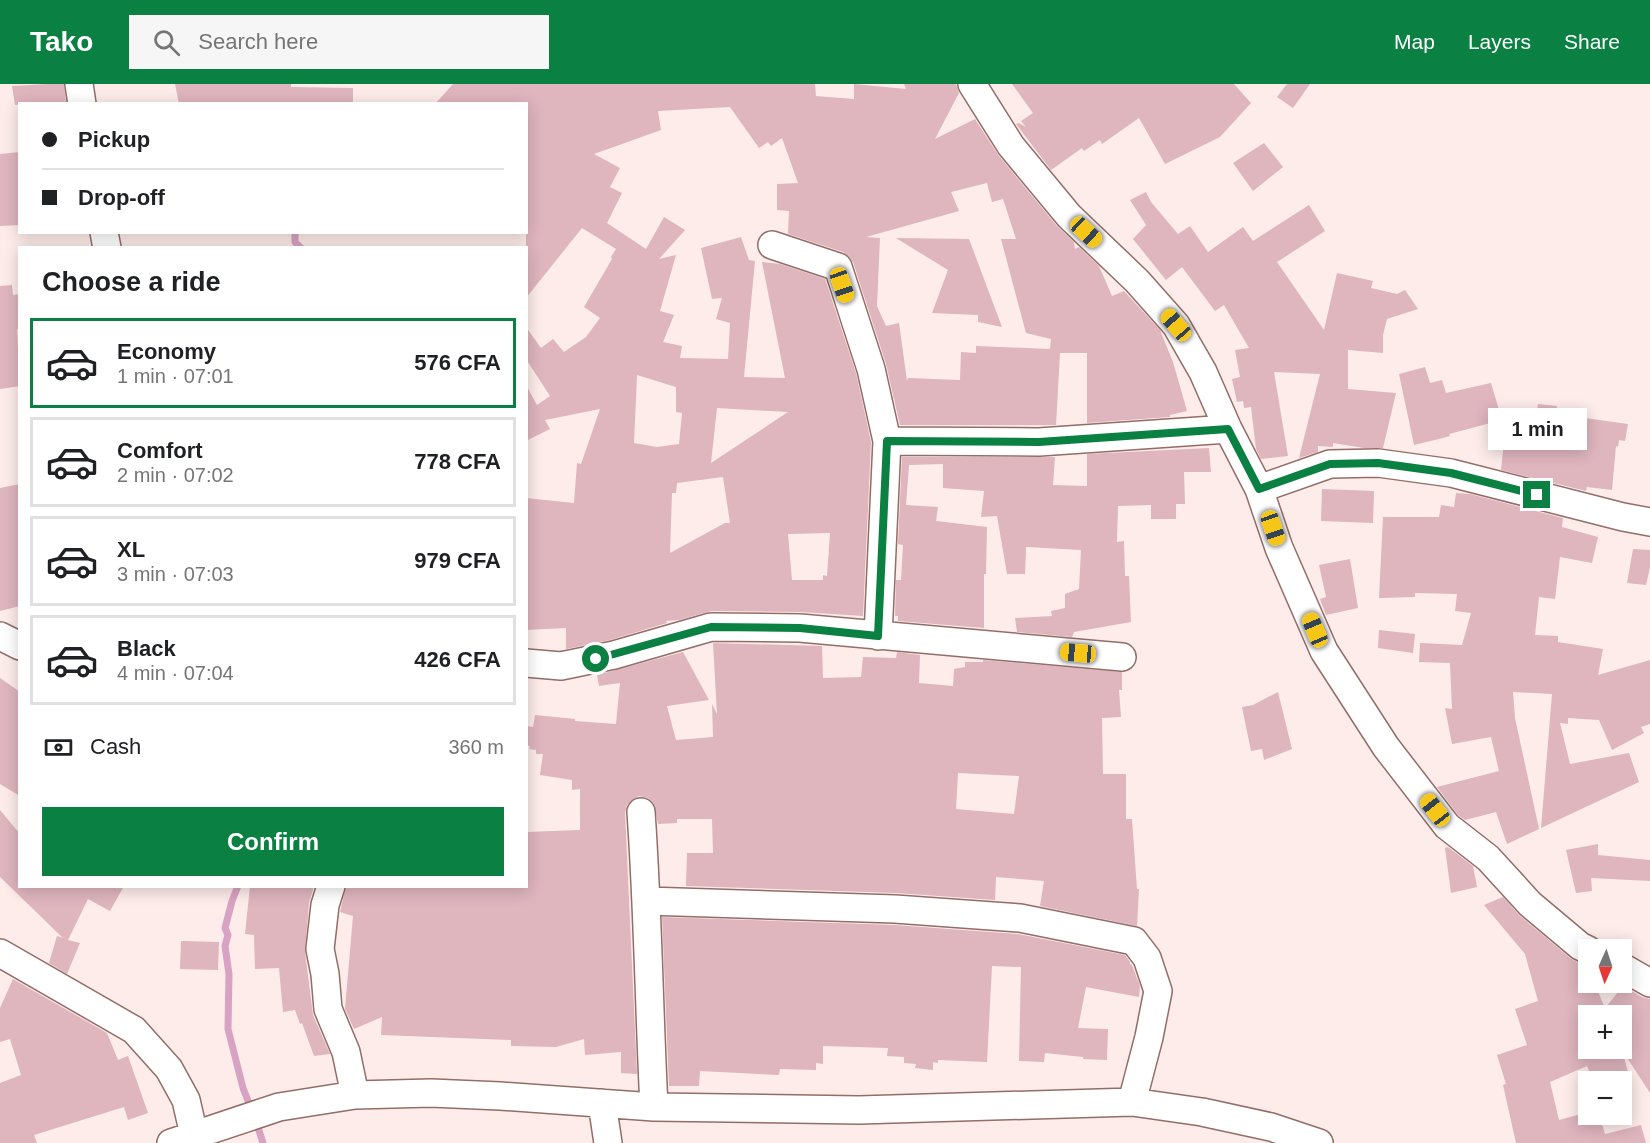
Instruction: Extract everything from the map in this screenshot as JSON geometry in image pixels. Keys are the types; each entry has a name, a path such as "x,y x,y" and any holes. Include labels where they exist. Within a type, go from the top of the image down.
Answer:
{"street":[{"path":"79,84 82,102"},
{"path":"972,84 1011,146 1069,216 1137,281 1176,325 1203,372 1228,429 1259,489 1279,548 1324,651 1386,747 1447,826 1488,858 1530,904 1578,944"},
{"path":"772,245 838,267 871,369 887,441 878,636"},
{"path":"887,441 1039,442 1228,429"},
{"path":"1259,489 1330,464 1378,463 1451,473 1650,522"},
{"path":"528,663 561,666 614,655 711,627 800,628 1122,657"},
{"path":"0,636 18,645"},
{"path":"641,812 647,901 646,941 654,1107"},
{"path":"330,888 325,905 320,949 328,1009 346,1052 355,1095"},
{"path":"647,901 895,909 1020,918 1134,941 1147,958 1158,991 1132,1102"},
{"path":"0,953 134,1030 169,1069 186,1100 182,1139 279,1107 355,1095 431,1093 654,1107 859,1110 1132,1102 1202,1112 1268,1135 1319,1143"},
{"path":"1632,973 1650,983"},
{"path":"602,1103 608,1143"}],"building":[{"path":"64,84 66,102 18,102 18,105 15,105 12,86"},
{"path":"175,84 291,84 291,87 353,88 353,102 179,102"},
{"path":"453,84 815,84 816,96 854,99 854,84 906,89 904,84 956,84 959,93 935,139 975,119 999,156 1057,226 1074,242 1075,249 1079,247 1099,266 1112,296 1124,291 1160,330 1173,362 1187,411 1170,415 1170,417 1087,423 1087,353 1060,353 1056,425 900,425 886,364 853,262 843,252 788,234 789,211 777,210 777,184 798,183 782,138 771,146 768,142 759,148 730,107 658,111 661,130 594,154 620,168 610,187 622,193 607,223 646,249 664,217 685,230 659,259 676,255 660,311 674,315 663,342 682,346 680,358 728,359 730,323 716,319 722,298 712,299 701,248 741,237 749,260 755,261 744,377 785,378 762,262 780,264 825,279 856,373 871,442 863,616 800,612 711,611 679,620 666,621 667,623 610,640 566,649 566,628 528,630 528,498 574,503 577,463 581,464 600,409 545,420 550,429 528,440 528,389 537,405 550,396 528,362 528,330 541,348 553,339 564,352 586,337 600,318 584,307 616,249 582,228 528,296 528,246 526,246 526,234 528,234 528,102 437,102","holes":["987,183 992,202 1003,199 1016,239 1001,239 1026,333 1051,339 1050,349 976,346 976,353 961,352 960,380 908,378 907,381 899,323 886,326 877,306 880,238 866,237 959,211 951,192","637,375 676,387 676,412 682,413 679,444 657,447 634,443","717,408 788,412 711,463","723,477 730,523 725,523 670,553 672,493 676,493 677,483","830,533 827,576 823,575 823,580 792,580 788,534"]},
{"path":"1012,84 1234,84 1251,103 1220,137 1165,164 1139,118 1102,144 1100,140 1084,151 1082,148 1051,170 1016,124 1019,123 1026,127 1021,121 1033,113"},
{"path":"1287,84 1310,84 1293,108 1277,97"},
{"path":"1264,143 1283,167 1253,191 1233,163"},
{"path":"18,152 18,225 0,226 0,154"},
{"path":"1146,192 1151,202 1178,234 1190,226 1208,252 1243,227 1253,241 1309,205 1325,231 1277,262 1324,330 1337,273 1373,281 1371,288 1397,294 1405,290 1418,309 1387,319 1383,335 1383,353 1348,350 1348,389 1396,393 1383,448 1364,448 1333,443 1333,447 1318,446 1318,452 1299,458 1320,374 1274,372 1288,456 1261,459 1256,449 1251,407 1244,408 1243,401 1237,402 1232,379 1240,377 1235,350 1249,348 1224,305 1215,311 1182,267 1166,280 1133,239 1146,225 1130,200"},
{"path":"896,238 969,239 1002,327 978,322 978,315 932,313 948,270"},
{"path":"12,285 13,295 18,294 18,386 0,389 0,286"},
{"path":"1425,367 1430,383 1442,380 1446,393 1491,383 1502,420 1414,445 1399,374"},
{"path":"1538,404 1557,406 1556,414 1628,424 1625,441 1619,440 1618,447 1616,446 1612,490 1587,487 1586,491 1501,470 1507,413 1536,418"},
{"path":"1209,448 1211,472 1184,472 1185,504 1176,504 1176,519 1151,519 1151,505 1118,506 1117,542 1124,541 1125,576 1129,576 1131,622 1074,632 1072,637 1017,632 1015,618 1052,616 1051,611 1065,608 1065,594 1079,589 1081,550 1026,547 1025,574 1007,574 997,516 981,517 984,491 943,488 943,464 909,465 906,505 938,507 936,521 987,527 984,628 898,621 898,616 895,616 896,580 901,580 903,545 898,544 902,457 1055,457 1053,485 1087,486 1087,454"},
{"path":"18,484 18,606 0,611 0,488"},
{"path":"1322,489 1374,491 1373,523 1321,521"},
{"path":"1456,493 1470,494 1563,518 1562,527 1598,537 1592,563 1560,557 1555,599 1539,597 1535,635 1558,636 1558,642 1603,649 1598,675 1650,660 1650,724 1641,727 1644,733 1612,750 1599,720 1568,718 1568,724 1560,723 1570,764 1629,753 1639,782 1541,828 1552,694 1513,692 1515,718 1539,829 1507,844 1496,812 1465,820 1458,815 1437,787 1499,771 1491,737 1452,744 1445,708 1452,709 1450,663 1419,662 1420,643 1462,645 1471,613 1455,611 1457,594 1415,593 1415,597 1379,598 1383,517 1439,517 1441,505 1454,507"},
{"path":"1633,549 1650,550 1650,567 1646,585 1627,583"},
{"path":"1350,559 1358,608 1326,615 1320,599 1326,597 1319,565"},
{"path":"1379,630 1415,634 1413,653 1378,648"},
{"path":"713,643 822,646 823,678 861,677 863,657 896,658 897,652 920,655 919,683 953,686 954,669 965,667 965,662 983,662 983,660 1122,672 1122,690 1119,690 1121,717 1102,718 1103,774 1126,774 1126,819 1132,819 1137,889 1139,889 1137,926 1040,906 1044,881 996,877 995,900 896,893 686,886 687,853 713,853 712,819 677,819 677,823 658,824 654,804 648,798 639,796 627,805 625,813 637,1074 621,1073 621,1052 585,1055 584,1039 556,1047 511,1046 511,1040 381,1035 382,1017 354,1029 345,1009 353,916 340,912 346,888 528,888 528,832 580,830 580,789 572,790 572,780 540,775 543,754 536,754 536,750 529,749 528,726 533,727 535,715 616,724 620,683 599,686 597,675 683,652 709,700 667,706 676,740 713,737 712,704 717,714","holes":["958,773 1019,776 1014,814 956,809"]},
{"path":"0,678 18,691 18,795 0,784"},
{"path":"1278,692 1292,749 1264,760 1262,749 1251,751 1242,707 1253,705"},
{"path":"0,810 18,832 18,888 123,888 110,911 88,899 68,940 80,943 67,974 49,963 57,936 63,938 0,877"},
{"path":"1598,844 1598,855 1650,860 1650,881 1591,878 1592,891 1576,893 1566,850"},
{"path":"1448,847 1473,866 1477,887 1451,893 1445,848"},
{"path":"250,888 313,888 309,903 305,952 313,1015 330,1054 314,1056 295,1010 283,1012 279,968 255,969 254,935 245,934"},
{"path":"1503,897 1520,916 1578,963 1578,993 1599,993 1604,1005 1578,1005 1578,1059 1624,1059 1628,1071 1589,1071 1587,1066 1550,1082 1559,1120 1578,1115 1578,1125 1602,1125 1605,1134 1641,1125 1646,1143 1516,1143 1503,1085 1506,1084 1497,1055 1527,1045 1515,1009 1538,1001 1525,954 1484,905"},
{"path":"662,917 894,925 1018,934 1125,955 1132,965 1140,986 1139,997 1086,987 1078,1028 1108,1029 1107,1060 1045,1053 1044,1062 1019,1061 1021,967 992,966 987,1062 938,1060 938,1063 933,1062 933,1070 915,1068 916,1064 904,1063 904,1057 887,1056 888,1048 823,1046 823,1064 816,1063 816,1070 780,1069 779,1075 700,1071 699,1086 669,1086"},
{"path":"181,941 219,942 218,970 180,969"},
{"path":"13,979 107,1033 118,1060 128,1056 148,1113 128,1120 124,1107 34,1135 37,1143 0,1143 0,1083 21,1075 10,1039 0,1042 0,1008"},
{"path":"1632,991 1650,999 1650,1093 1628,1059 1632,1059 1632,1005 1607,1005 1617,993"}],"waterway":[{"path":"295,234 295,242 299,246"},
{"path":"237,888 225,928 228,935 225,946 229,974 228,1029 243,1088 252,1111"},
{"path":"256,1121 263,1143"}],"route":[{"path":"596,659 711,627 800,628 878,636 887,441 1039,442 1228,429 1259,489 1330,464 1378,463 1451,473 1537,495"}]}
